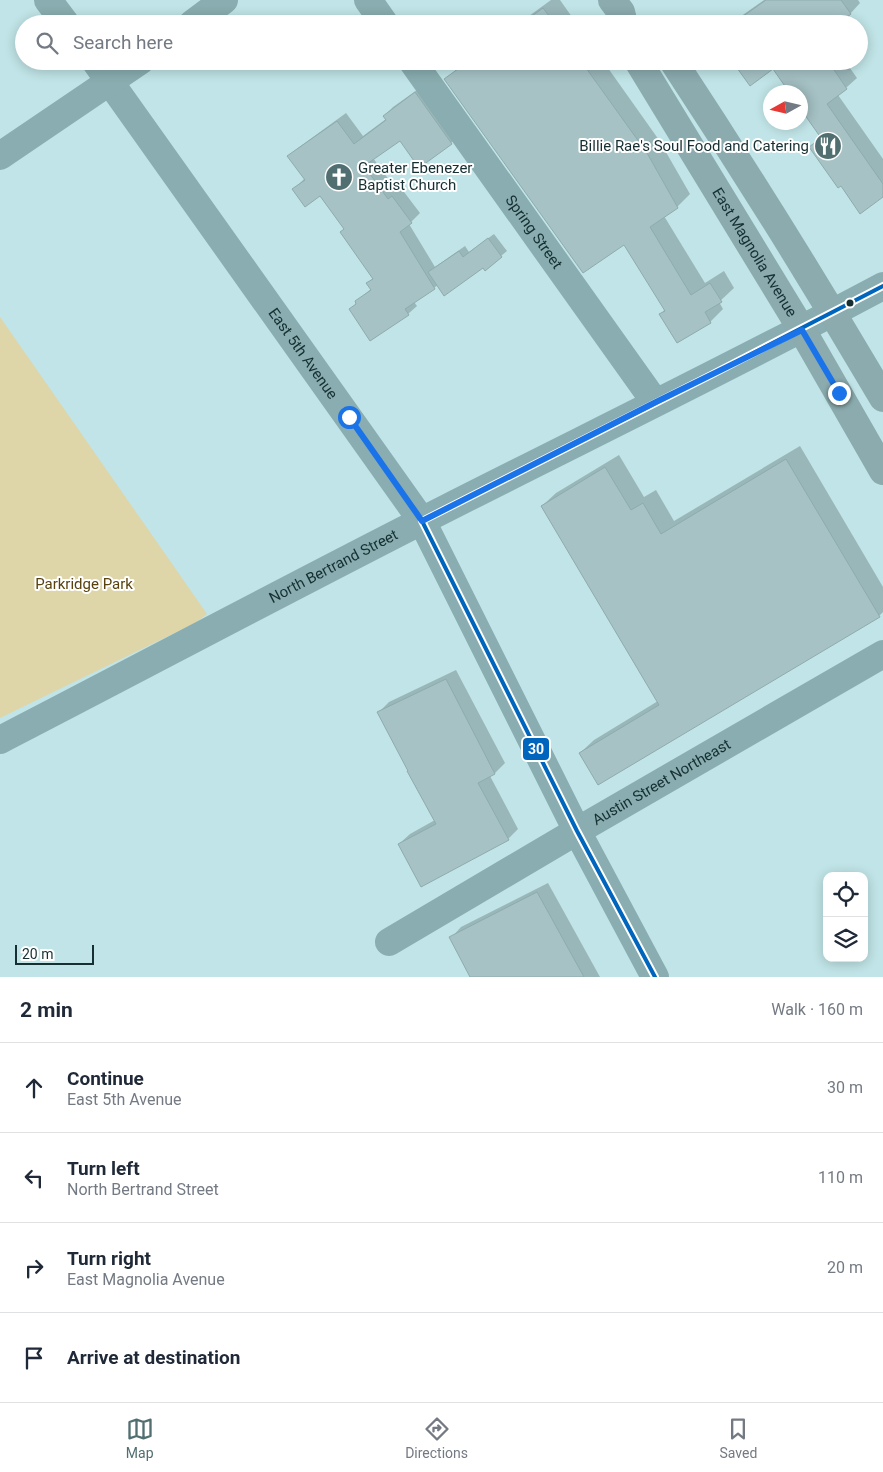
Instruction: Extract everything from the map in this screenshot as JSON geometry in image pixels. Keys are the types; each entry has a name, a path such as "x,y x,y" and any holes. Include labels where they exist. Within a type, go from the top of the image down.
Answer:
{"main road":[{"name":"East Magnolia Avenue","path":"643,70 802,330 883,471"},
{"path":"679,70 833,312 883,398"}],"street":[{"path":"48,0 59,15"},
{"path":"204,15 224,0"},
{"path":"368,0 379,15"},
{"name":"Spring Street","path":"418,70 656,402"},
{"path":"0,156 103,72"},
{"name":"East 5th Avenue","path":"103,72 422,521 577,831 655,977"},
{"name":"North Bertrand Street","path":"0,740 422,521 802,330 883,286"},
{"name":"Austin Street Northeast","path":"389,942 883,654"}],"green space":[{"name":"Parkridge Park","path":"0,317 207,614 195,623 0,718"}],"building":[{"path":"766,0 841,0 851,14 850,15 745,15"},
{"path":"543,8 548,15 533,15"},
{"path":"456,70 587,70 647,153 678,208 650,227 691,295 710,283 722,302 705,312 711,323 677,343 659,314 665,311 624,245 583,273 444,79"},
{"path":"738,70 772,70 750,86"},
{"path":"774,70 834,70 847,89 827,104 883,184 883,197 860,214 841,186 838,188 809,147 821,138 808,119 808,85 784,85"},
{"path":"415,92 452,144 419,168 400,141 364,166 388,199 392,196 412,223 400,232 435,289 405,309 409,315 370,341 349,309 356,304 355,301 371,290 366,283 373,279 340,232 344,229 320,196 305,207 292,189 305,180 287,156 337,121 354,144 386,120 383,116"},
{"path":"488,238 502,257 485,271 483,268 444,296 428,272 459,251 463,257"},
{"path":"786,459 880,617 598,785 579,753 659,705 541,506 605,467 631,510 643,503 661,534"},
{"path":"446,679 495,774 478,783 509,840 421,887 398,844 436,824 377,712"},
{"path":"537,892 584,977 470,977 449,937"}],"transit line":[{"name":"30","path":"655,977 577,831 422,521 883,286"}],"place":[{"name":"Billie Rae's Soul Food and Catering","path":"828,146"},
{"name":"Greater Ebenezer Baptist Church","path":"339,177"}],"route":[{"path":"349,417 422,521 802,330 839,393"}]}
